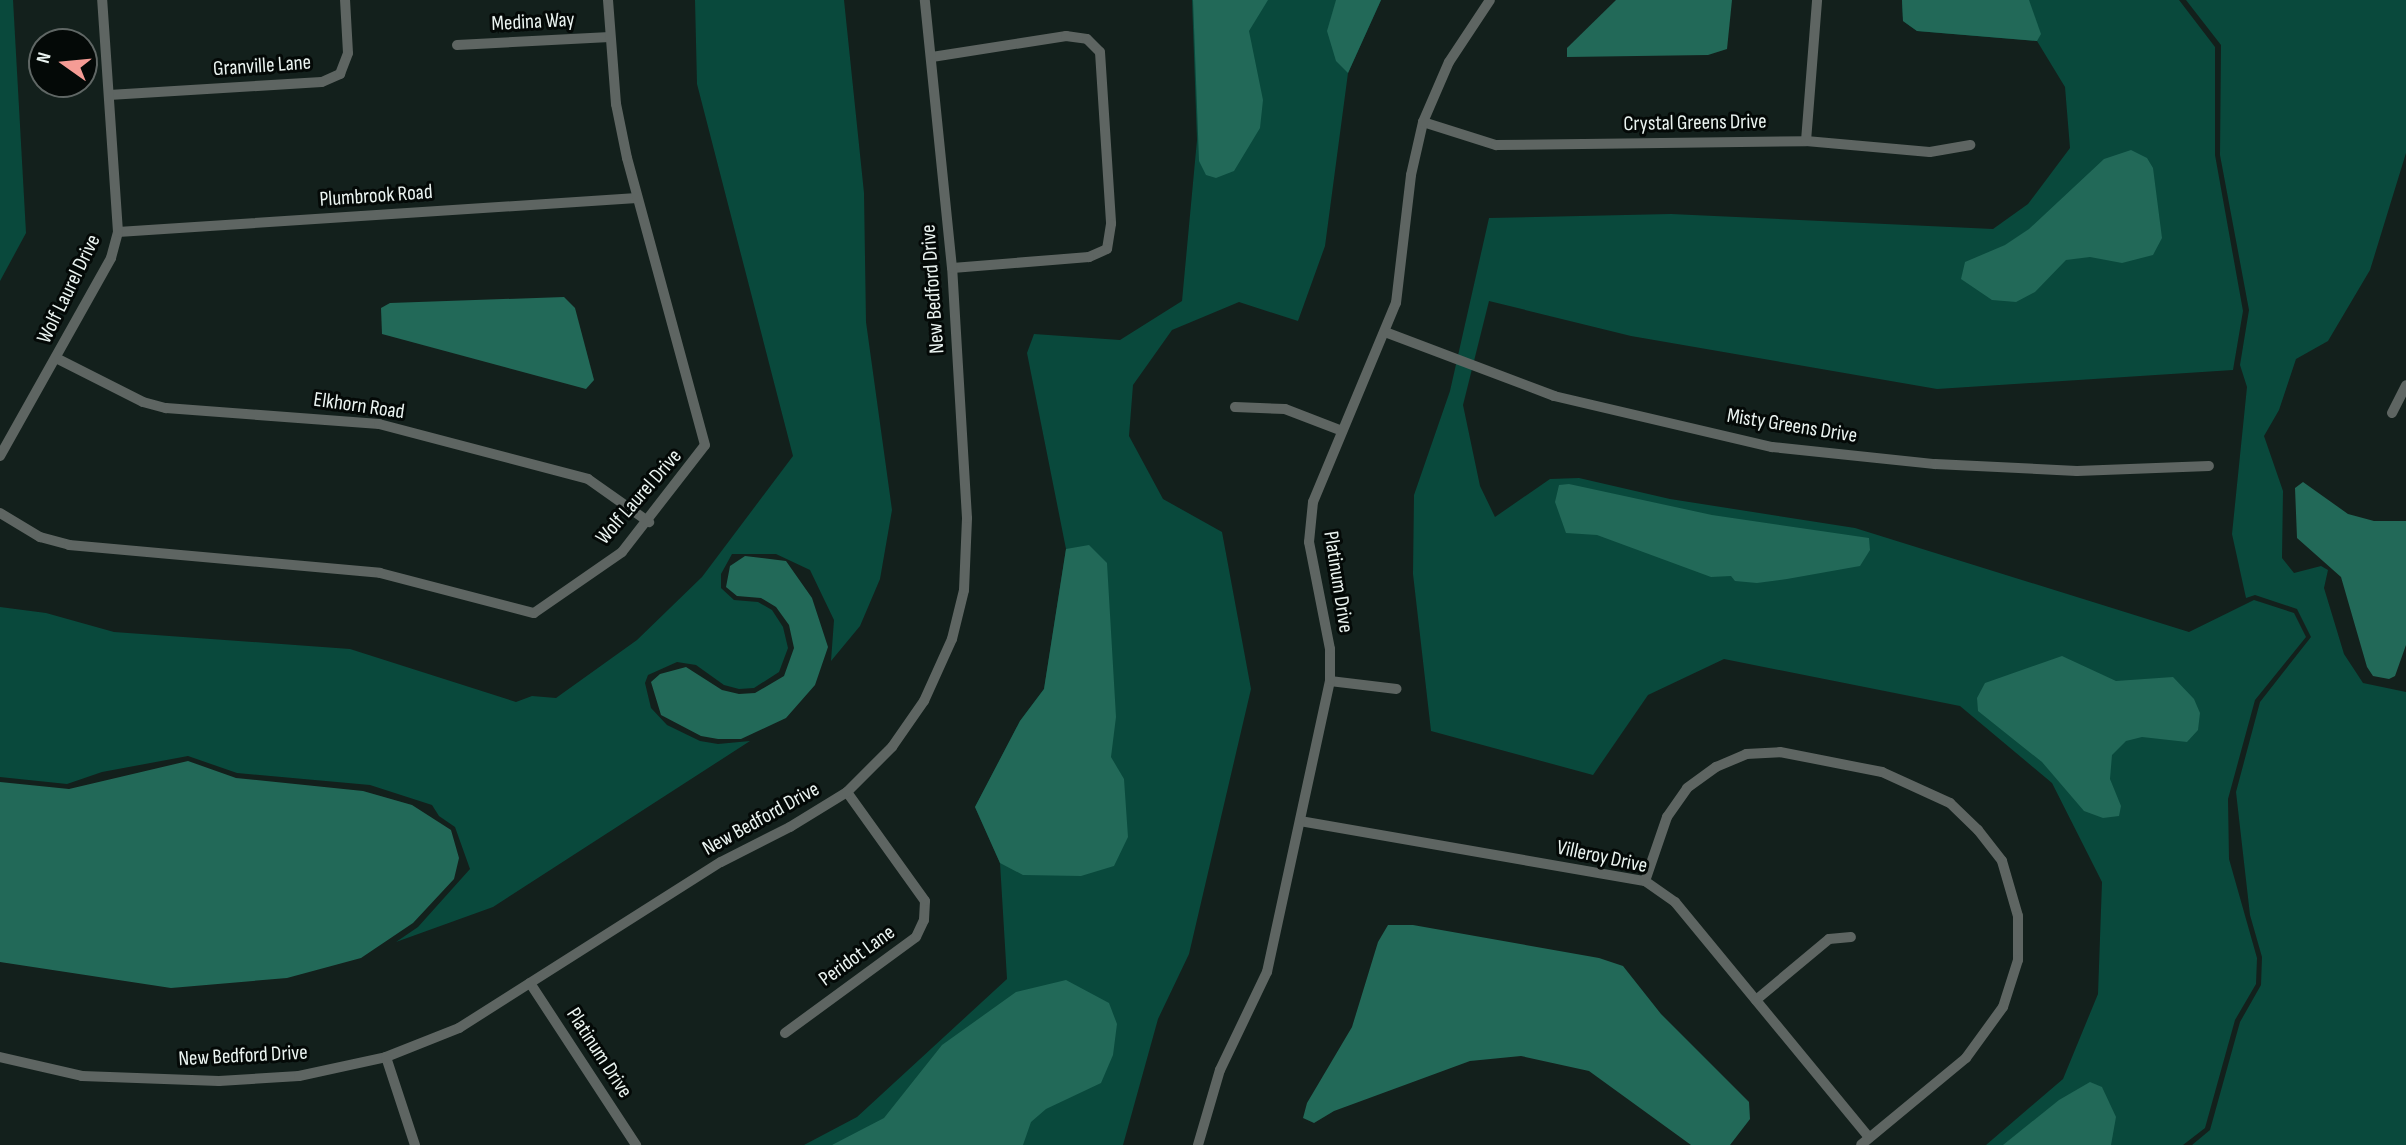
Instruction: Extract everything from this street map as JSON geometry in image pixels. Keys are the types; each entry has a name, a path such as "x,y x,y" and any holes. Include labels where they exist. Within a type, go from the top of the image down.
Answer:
{"street":[{"name":"Wolf Laurel Drive","path":"0,456 111,258 118,232 102,0"},
{"name":"Granville Lane","path":"109,95 322,82 340,74 348,52 345,0"},
{"name":"Wolf Laurel Drive","path":"0,513 40,537 69,545 380,573 534,612 622,552 649,522 705,445 638,198 616,104 608,0"},
{"name":"New Bedford Drive","path":"1,1061 82,1076 219,1081 299,1076 386,1056 459,1028 721,862 790,827 847,792 892,747 924,701 952,639 964,590 967,518 952,268 925,0"},
{"name":"Platinum Drive","path":"1198,1145 1220,1070 1267,972 1331,681 1330,649 1309,525 1313,502 1385,332 1398,294 1411,175 1423,122 1448,62 1490,0"},
{"path":"1806,141 1816,0"},
{"path":"932,57 1066,36 1087,39 1100,52 1111,224 1107,249 1089,257 952,268"},
{"name":"Medina Way","path":"457,45 610,37"},
{"name":"Crystal Greens Drive","path":"1423,122 1496,145 1806,141 1930,152 1970,145"},
{"name":"Plumbrook Road","path":"118,232 638,198"},
{"name":"Misty Greens Drive","path":"1385,332 1554,396 1772,447 1935,464 2077,471 2209,466"},
{"name":"Elkhorn Road","path":"56,358 143,402 166,408 379,424 588,479 649,522"},
{"path":"2392,414 2406,385"},
{"path":"1235,407 1285,409 1342,431"},
{"path":"1331,681 1397,689"},
{"path":"1645,881 1667,817 1687,788 1716,767 1746,754 1780,752 1882,772 1950,803 1978,830 2002,861 2018,916 2018,960 2003,1007 1966,1058 1865,1141"},
{"name":"Peridot Lane","path":"785,1034 916,937 924,920 925,901 847,792"},
{"name":"Villeroy Drive","path":"1300,821 1645,881 1675,902 1756,1000 1865,1141"},
{"path":"1756,1000 1829,939 1851,937"},
{"name":"Platinum Drive","path":"530,983 636,1145"},
{"path":"386,1056 415,1145"}],"shaded area":[{"path":"0,0 13,0 26,233 0,281"},
{"path":"695,0 844,0 864,193 866,322 892,510 880,579 860,626 831,661 834,620 810,570 776,554 732,554 721,574 721,588 734,600 758,602 772,610 783,627 788,648 779,672 754,688 739,689 724,685 696,665 677,662 648,675 645,683 651,708 667,725 700,741 718,744 750,741 493,907 396,942 418,927 470,869 455,827 439,816 432,805 370,785 237,773 188,756 102,772 67,784 0,777 0,607 46,613 114,632 350,649 516,702 532,696 556,698 637,640 702,577 793,456 697,84"},
{"path":"1192,0 1381,0 1348,73 1325,246 1298,321 1239,302 1172,330 1133,385 1129,436 1163,499 1222,532 1251,689 1189,954 1158,1019 1123,1145 804,1145 857,1117 1007,979 1000,863 975,807 1020,721 1044,689 1066,549 1027,353 1034,334 1120,340 1182,301 1197,140"},
{"path":"1193,0 1268,0 1249,31 1263,100 1260,128 1234,171 1216,178 1206,175 1199,161"},
{"path":"1336,0 1381,0 1348,73 1336,61 1327,31"},
{"path":"1616,0 1732,0 1727,49 1708,55 1567,57 1567,48"},
{"path":"1902,0 2179,0 2215,47 2215,155 2243,311 2233,370 1937,389 1631,336 1489,301 1463,405 1480,486 1495,517 1550,479 1579,478 1670,499 1855,528 2189,632 2254,600 2294,613 2306,637 2255,700 2228,799 2229,859 2257,958 2256,984 2235,1020 2205,1128 2183,1145 1986,1145 2063,1079 2098,994 2102,882 2052,783 1960,706 1724,659 1648,695 1593,775 1431,731 1413,574 1414,495 1450,391 1489,218 1671,214 1993,229 2028,204 2070,148 2065,87 2037,41 1917,31 1903,21"},
{"path":"1902,0 2029,0 2041,34 2037,41 1917,31 1903,21"},
{"path":"2186,0 2406,0 2406,153 2370,270 2328,341 2296,359 2279,410 2264,436 2283,491 2282,558 2294,573 2321,566 2328,570 2324,588 2344,654 2363,683 2406,692 2406,1145 2192,1145 2210,1130 2240,1022 2261,985 2262,957 2250,915 2236,792 2260,702 2311,637 2297,609 2255,595 2246,598 2232,534 2247,387 2240,365 2249,310 2220,155 2221,45"},
{"path":"2131,150 2147,158 2153,168 2162,238 2153,255 2122,263 2090,257 2066,260 2035,292 2016,302 1992,300 1961,279 1965,262 2005,245 2029,229 2104,159"},
{"path":"564,297 575,308 594,380 586,389 382,334 381,308 390,303"},
{"path":"2303,482 2348,514 2374,521 2406,521 2406,645 2395,676 2389,679 2373,676 2367,667 2341,577 2297,538 2295,488"},
{"path":"1569,484 1712,515 1869,538 1870,550 1860,566 1787,579 1757,583 1735,581 1731,576 1711,577 1597,535 1566,533 1555,502 1559,485"},
{"path":"1089,545 1107,563 1116,717 1111,757 1124,779 1128,837 1114,866 1081,876 1023,875 1000,863 975,807 1020,721 1044,689 1066,549"},
{"path":"745,556 786,561 812,598 828,647 815,685 786,718 741,739 701,736 661,715 651,682 660,674 686,667 722,690 739,694 755,693 784,676 794,648 789,625 776,607 761,598 737,596 726,587 730,566"},
{"path":"2062,656 2116,681 2173,677 2194,699 2200,713 2198,730 2187,742 2142,737 2126,741 2112,755 2110,779 2121,806 2119,816 2103,818 2084,811 2042,762 1978,711 1977,698 1985,683"},
{"path":"188,761 236,778 363,791 412,805 451,830 459,858 454,879 413,923 361,958 287,978 171,988 0,962 0,782 69,789"},
{"path":"1388,925 1413,925 1599,958 1623,966 1661,1014 1749,1102 1750,1119 1730,1145 1691,1145 1589,1071 1521,1056 1470,1061 1334,1111 1314,1123 1303,1118 1307,1103 1352,1027 1378,942"},
{"path":"1066,980 1109,1003 1117,1024 1113,1055 1101,1083 1046,1109 1031,1122 1023,1145 832,1145 884,1118 942,1045 1016,992"},
{"path":"2090,1082 2102,1087 2116,1117 2111,1145 2003,1145 2059,1100"}]}
